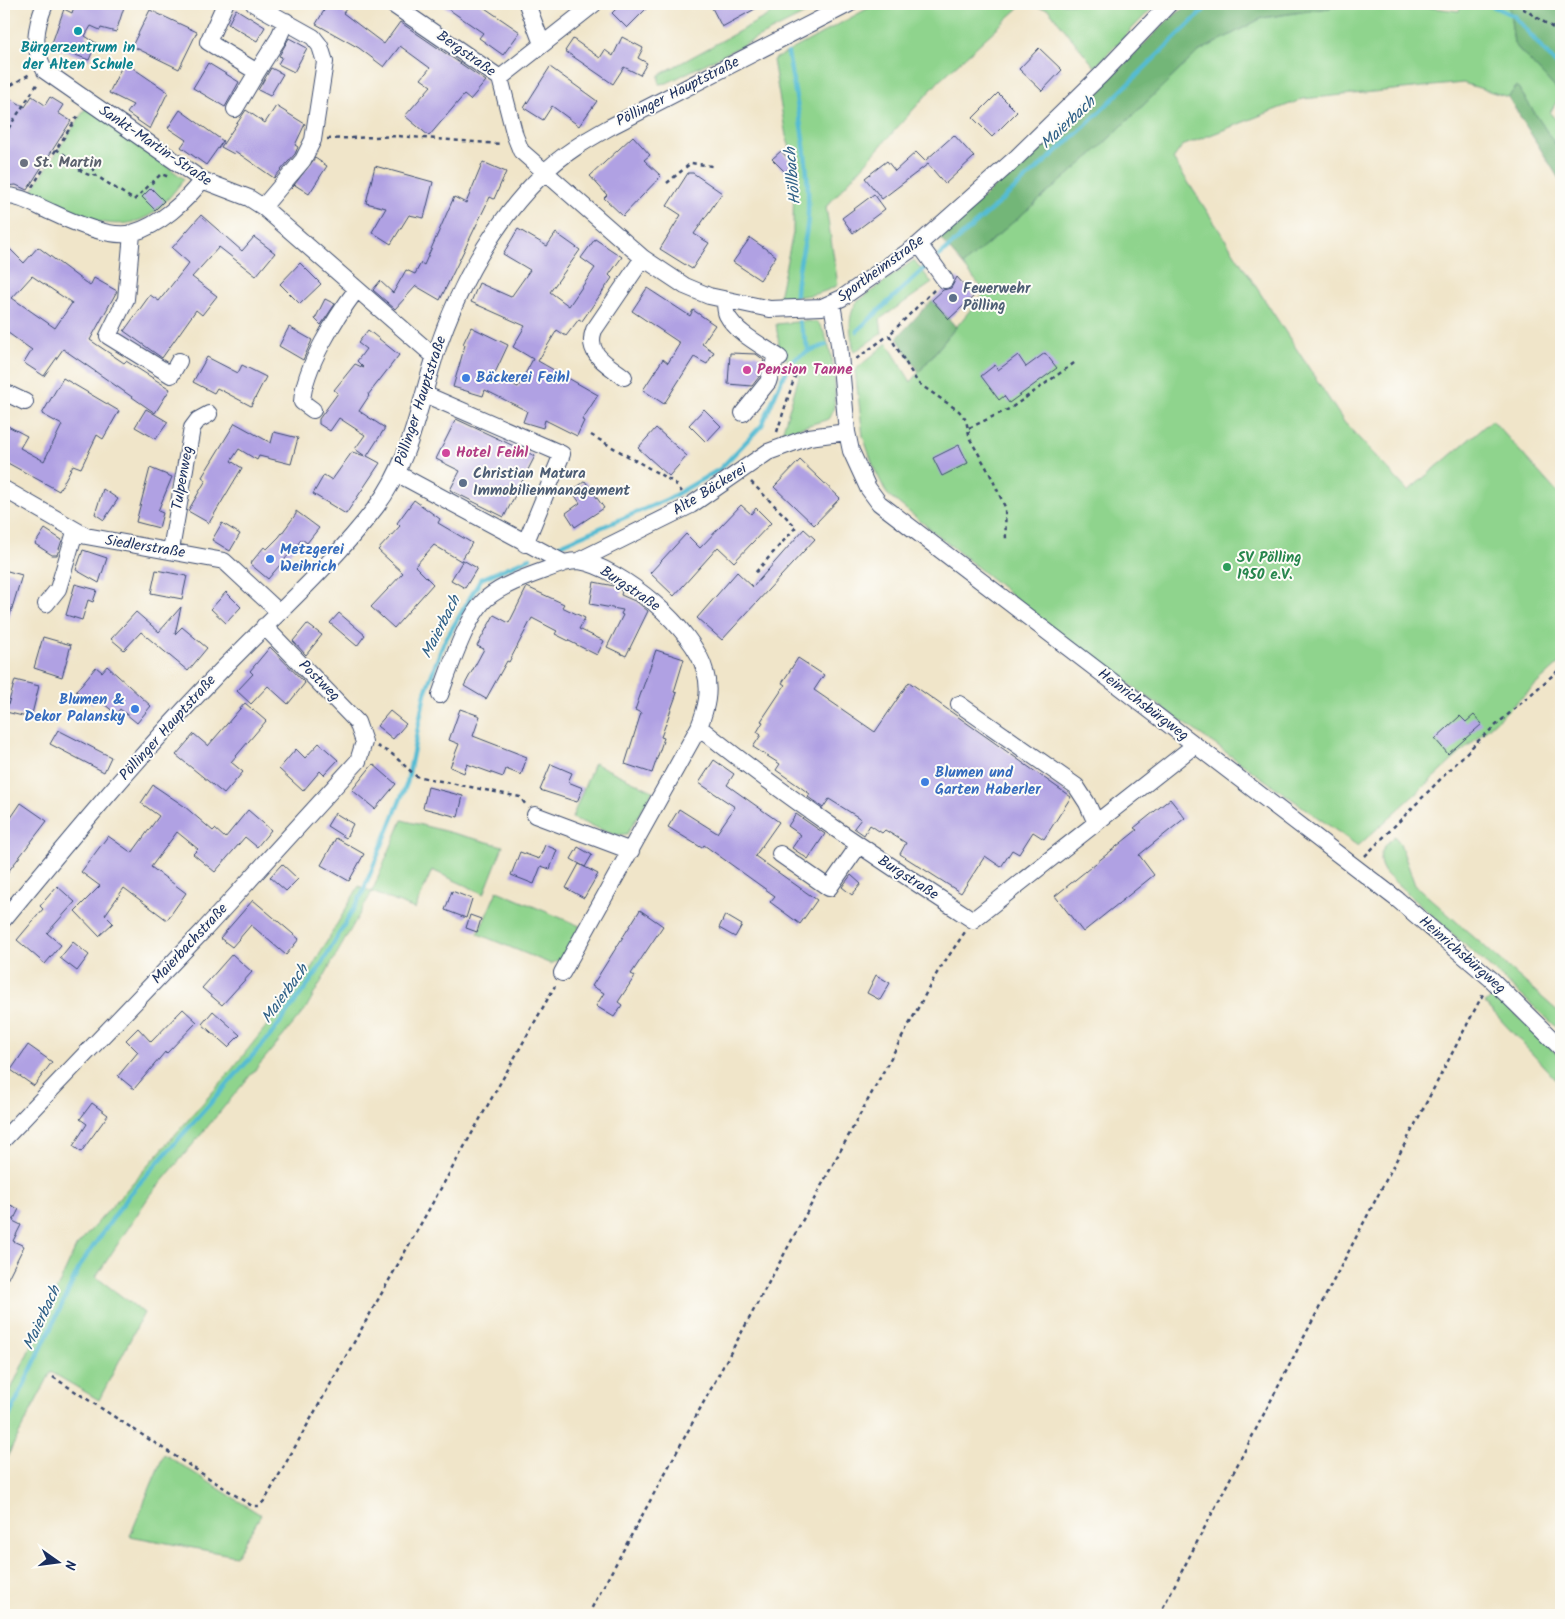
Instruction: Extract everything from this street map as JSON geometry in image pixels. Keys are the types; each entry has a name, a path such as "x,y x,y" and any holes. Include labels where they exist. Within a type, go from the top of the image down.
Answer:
{"street":[{"path":"42,66 35,42 45,4"},
{"path":"225,4 208,42 257,72"},
{"path":"254,4 313,37 323,53 325,74 313,140 303,160 263,207"},
{"name":"Bergstraße","path":"392,4 500,78 518,145 544,172"},
{"path":"527,4 542,44"},
{"path":"500,78 594,4"},
{"name":"Pöllinger Hauptstraße","path":"4,919 124,775 176,717 355,532 375,507 398,474 455,302 497,229 544,172 573,149 610,127 849,4"},
{"name":"Sportheimstraße","path":"544,172 643,258 686,286 725,300 782,310 832,304 919,244 1017,157 1102,74 1169,4"},
{"path":"235,109 278,39 286,21"},
{"name":"Sankt-Martin-Straße","path":"42,66 45,71 202,180 249,198 263,207 435,358"},
{"path":"4,196 24,199 72,222 98,229 132,234 160,220 193,193 202,180"},
{"path":"132,234 126,299 108,336 171,375 179,361"},
{"path":"919,244 945,280"},
{"path":"624,377 595,355 591,348 591,338 594,330 643,258"},
{"path":"314,410 302,402 303,393 317,353 339,312 357,289"},
{"path":"725,300 726,314 732,323 744,334 778,357 768,382 743,413"},
{"name":"Heinrichsbürgweg","path":"832,304 847,432 859,471 879,503 1355,866 1491,979 1561,1048"},
{"path":"4,392 25,402"},
{"path":"424,394 562,454 526,544"},
{"name":"Tulpenweg","path":"171,550 192,428 198,420 209,414"},
{"name":"Alte Bäckerei","path":"440,695 450,665 469,624 486,599 509,585 570,562 691,505 768,452 809,437 847,432"},
{"name":"Burgstraße","path":"398,474 526,544 570,562 612,574 664,611 684,632 700,656 706,672 708,699 699,727 562,973"},
{"name":"Siedlerstraße","path":"4,489 75,532 112,542 171,550 224,561 279,612"},
{"path":"46,604 58,589 75,532"},
{"name":"Postweg","path":"264,626 349,712 363,732 364,742"},
{"path":"959,704 1076,786 1087,803 1096,823"},
{"name":"Burgstraße","path":"699,727 757,774 858,845 973,920"},
{"name":"Maierbachstraße","path":"4,1139 348,774 358,761 364,749 364,742"},
{"path":"973,920 1195,745"},
{"path":"536,815 631,851"},
{"path":"780,854 829,888 858,845"}],"path":[{"path":"1516,4 1561,33"},
{"path":"4,86 8,87 42,66"},
{"path":"4,135 40,78 44,85"},
{"path":"30,189 80,114 77,112"},
{"path":"313,140 398,136 518,145"},
{"path":"56,149 78,164 78,168 82,172 89,176 95,175"},
{"path":"78,164 82,162 87,164 93,168 95,175 134,200 161,174 172,178"},
{"path":"667,183 691,163 712,166"},
{"path":"841,370 889,335 945,280"},
{"path":"889,335 918,383 959,411 969,428 970,439 990,474 1005,507 1006,541"},
{"path":"969,428 1011,408 1077,361"},
{"path":"768,452 795,376"},
{"path":"591,435 675,483"},
{"path":"741,472 796,527 755,573"},
{"path":"1355,866 1478,741 1561,668"},
{"path":"392,754 416,776 520,797 536,815"},
{"path":"588,1615 937,973 973,920"},
{"path":"52,1377 252,1506 259,1506 265,1500 562,973"},
{"path":"1160,1615 1491,979"}],"green space":[{"path":"789,4 825,4 667,83 659,84 659,75"},
{"path":"876,4 1156,4 1095,67 1048,9 1022,5 939,81 826,207 838,285 824,292 794,297 779,297 793,233 794,160 786,136 773,60"},
{"path":"1189,4 1355,4 1262,18 1198,52 1095,152 963,265 938,236 1049,140 1167,21"},
{"name":"SV Pölling 1950 e.V.","path":"1355,4 1400,4 1459,11 1462,4 1509,4 1514,44 1561,94 1550,113 1561,126 1561,153 1517,86 1508,97 1463,83 1303,99 1182,146 1173,159 1344,422 1408,491 1492,420 1561,497 1561,662 1358,846 1066,639 887,494 874,468 863,436 855,370 887,343 911,382 985,292 963,265 1095,152 1198,52 1262,18"},
{"path":"1509,4 1555,4 1561,9 1561,94 1514,44"},
{"path":"1517,86 1561,153 1561,182 1508,97"},
{"path":"87,106 184,179 156,211 141,220 109,223 92,220 29,195"},
{"path":"914,260 932,283 880,319 882,333 854,352 850,320 857,302"},
{"path":"932,300 956,327 919,372 897,338"},
{"path":"806,321 817,322 822,329 831,354 835,385 833,411 829,419 782,433 800,373 780,352 776,324"},
{"path":"594,763 653,791 627,834 615,835 572,818"},
{"path":"402,820 503,846 484,894 432,870 415,909 372,892"},
{"path":"1394,836 1400,843 1415,885 1561,1014 1561,1031 1386,874 1380,863 1380,858 1383,849"},
{"path":"359,886 372,892 305,1010 148,1198 96,1277 144,1313 99,1400 51,1372 4,1463 4,1405 76,1247 225,1078 308,974"},
{"path":"497,891 580,926 562,958 551,964 478,934"},
{"path":"1491,998 1500,999 1561,1058 1561,1085 1485,1003"},
{"path":"164,1454 261,1515 236,1556 130,1536"}],"building":[{"name":"Bürgerzentrum in der Alten Schule","path":"75,4 125,4 116,32 101,28 100,30 91,26 85,36 96,43 89,60 51,46 64,9 72,13"},
{"path":"328,4 350,4 343,13 384,44 400,22 486,81 470,100 464,95 429,136 405,116 431,86 421,79 430,68 400,46 384,67 359,48 316,24"},
{"path":"441,4 479,4 520,32 503,55 479,38 483,33"},
{"path":"621,4 651,4 627,28 612,13"},
{"path":"710,4 764,4 722,27"},
{"path":"236,9 265,27 257,41 228,24"},
{"path":"150,10 197,32 179,69 132,46"},
{"path":"622,37 643,48 638,58 647,63 640,75 624,67 613,84 565,51 573,39 600,58 605,50 613,56"},
{"path":"289,38 307,48 294,72 278,64 282,57 279,56"},
{"path":"1039,48 1062,70 1042,91 1019,69"},
{"path":"124,62 168,92 150,129 127,113 133,105 109,93"},
{"path":"208,63 239,82 225,107 193,88"},
{"path":"550,67 597,101 579,126 552,106 543,120 524,108"},
{"path":"271,68 283,74 270,96 258,90"},
{"path":"998,93 1017,112 992,137 973,118"},
{"name":"St. Martin","path":"4,95 25,107 32,96 45,105 50,97 63,105 58,113 71,121 27,190 16,185 4,186"},
{"path":"276,106 305,124 295,145 298,147 295,154 274,178 235,151 234,154 221,147 246,110 265,123"},
{"path":"180,110 223,141 206,165 181,147 186,140 168,128"},
{"path":"954,135 974,157 945,184 928,164 882,199 865,178 887,161 895,171 916,152 925,161"},
{"path":"633,136 650,155 644,160 661,176 623,216 604,198 607,195 590,176"},
{"path":"781,151 793,164 785,172 772,159"},
{"path":"315,158 327,166 309,194 295,185 291,189"},
{"path":"483,162 506,172 494,199 490,197 440,300 416,286 395,309 373,290 380,281 393,293 406,270 415,274 421,263 424,265 454,197 466,203"},
{"path":"375,166 433,182 424,218 409,215 391,244 372,232 386,208 366,203"},
{"path":"688,173 693,173 722,193 694,234 709,243 692,269 660,249 681,215 667,206"},
{"path":"151,188 164,201 155,210 142,197"},
{"path":"874,194 885,209 853,233 842,218"},
{"path":"201,215 242,251 254,237 275,253 256,276 219,247 192,277 217,296 202,315 196,310 162,358 124,331 150,295 159,301 189,263 172,248"},
{"path":"518,229 547,246 556,233 580,250 550,292 569,306 595,268 581,258 595,239 622,257 609,275 612,278 582,321 579,319 566,336 557,330 538,361 598,395 582,420 584,421 577,436 545,420 543,428 523,422 527,411 485,390 483,396 453,387 465,345 463,344 471,327 508,345 494,375 518,387 533,359 513,347 525,326 471,302 479,283 511,297 530,270 503,254"},
{"path":"750,238 776,256 760,280 733,262"},
{"path":"4,243 24,263 38,247 90,286 94,278 117,291 90,340 124,363 126,361 170,389 155,413 63,349 44,376 24,363 32,350 4,330","holes":["32,276 72,303 55,328 12,298"]},
{"path":"300,263 321,284 300,304 280,284"},
{"name":"Feuerwehr Pölling","path":"957,277 974,296 949,319 932,300 943,290 951,288"},
{"path":"647,288 690,316 693,310 715,325 702,344 714,352 707,364 694,357 664,404 643,390 663,359 668,363 680,343 632,311"},
{"path":"325,299 335,304 321,325 315,319"},
{"path":"289,327 312,340 303,360 279,346"},
{"path":"368,330 399,355 368,395 359,411 385,428 367,456 380,463 346,514 313,494 324,475 332,480 352,452 365,456 355,449 365,435 339,418 330,431 319,424 319,419 338,393 334,390 355,364 364,368 357,361 366,349 358,343"},
{"name":"Pension Tanne","path":"730,353 756,354 764,360 759,377 752,386 728,384"},
{"path":"1045,353 1057,368 1009,403 1004,396 999,400 981,376 995,365 998,370 1018,355 1026,367"},
{"path":"207,357 238,373 242,365 266,377 251,406 217,388 214,393 193,382"},
{"path":"63,378 119,411 103,439 97,435 81,468 73,465 59,491 4,461 4,424 27,436 20,448 44,461 62,425 42,414"},
{"path":"146,409 168,422 156,439 135,427"},
{"path":"704,409 721,426 706,442 689,425"},
{"path":"456,419 535,456 504,517 450,490 460,471 436,459"},
{"path":"235,423 271,443 274,432 298,438 291,464 259,456 257,460 239,449 231,461 242,468 209,523 188,511 206,480 202,477"},
{"path":"656,428 687,456 669,476 638,448"},
{"path":"959,445 968,463 942,476 933,458"},
{"path":"800,460 840,498 814,525 774,487"},
{"path":"150,468 172,477 158,511 163,513 159,528 136,522"},
{"path":"585,481 604,508 575,527 566,513 580,503 572,491"},
{"path":"103,489 118,499 104,520 95,514"},
{"path":"414,500 440,519 438,523 472,543 461,561 434,545 415,566 433,584 394,628 371,607 403,573 378,550 400,526 397,523"},
{"path":"741,505 751,514 756,508 771,523 734,562 718,547 674,596 650,573 686,534 700,548"},
{"path":"296,511 319,528 307,543 302,539 268,579 250,564 264,547 267,549 279,537 296,514"},
{"path":"222,523 240,534 230,551 212,540"},
{"path":"45,529 62,540 57,555 52,555 35,544"},
{"path":"804,529 815,539 722,640 697,618 737,572 753,587"},
{"path":"83,550 107,558 99,583 76,570"},
{"path":"463,560 477,568 465,588 451,580"},
{"path":"4,570 22,575 7,625 4,624"},
{"path":"156,570 187,576 182,599 151,593"},
{"path":"594,582 614,586 622,591 621,595 637,602 648,611 626,656 607,647 623,615 621,614 623,610 590,604"},
{"path":"75,584 97,590 93,602 88,600 82,620 66,615"},
{"path":"527,587 564,604 562,607 585,618 579,629 604,641 597,655 555,634 557,631 532,618 509,662 507,661 486,699 464,686 484,649 477,646 494,615 509,623"},
{"path":"226,592 241,607 226,623 211,609"},
{"path":"181,607 175,634 182,627 207,648 188,671 141,632 124,650 111,639 136,612 159,632"},
{"path":"339,613 365,635 357,646 330,623"},
{"path":"307,624 322,635 306,655 293,641"},
{"path":"43,637 71,645 62,677 34,668"},
{"path":"270,647 305,683 288,704 268,686 251,704 237,691 253,674 250,671"},
{"path":"656,650 684,659 674,692 677,693 661,737 664,738 652,773 625,764 641,713 635,710"},
{"name":"Blumen und Garten Haberler","path":"798,658 824,675 814,690 875,732 909,682 1071,797 1044,839 1033,832 1019,854 1012,850 1001,867 985,856 961,893 900,854 906,843 885,830 882,833 870,825 864,835 854,828 861,819 829,799 823,808 808,797 810,794 776,770 780,764 753,747 761,735 757,732 763,722 761,721 785,685 782,683"},
{"path":"107,666 151,706 137,723 120,709 116,714 97,698 92,704 76,691 96,667 102,672"},
{"path":"15,680 39,686 31,718 6,712"},
{"path":"245,703 266,721 231,762 243,772 224,794 176,755 194,734 208,746"},
{"path":"460,709 480,716 473,736 527,757 521,775 506,769 503,777 467,764 464,773 450,767 459,744 449,740"},
{"path":"390,711 406,724 393,739 377,726"},
{"path":"1474,715 1482,724 1448,754 1435,739 1460,716 1466,722"},
{"path":"58,730 111,757 104,772 50,744"},
{"path":"319,743 338,760 324,775 320,771 303,791 279,769 296,749 305,758"},
{"path":"714,760 734,774 727,785 779,822 755,856 817,900 800,924 770,902 775,896 704,845 702,848 668,827 679,809 717,833 735,807 699,783"},
{"path":"373,764 396,784 375,809 352,790"},
{"path":"551,764 572,773 568,782 583,788 577,802 540,790"},
{"path":"153,785 225,838 248,810 271,830 257,847 245,837 215,872 193,854 198,849 177,832 151,867 186,893 167,920 124,888 105,915 113,923 99,936 75,911 100,886 81,872 108,836 132,853 159,816 141,803"},
{"path":"428,787 463,796 458,817 423,808"},
{"path":"1170,799 1185,818 1139,855 1154,875 1083,932 1055,896 1137,830 1134,828"},
{"path":"21,803 47,821 4,877 4,828"},
{"path":"335,813 353,824 346,838 327,826"},
{"path":"796,814 825,834 808,859 792,848 801,835 788,826"},
{"path":"336,838 364,854 349,881 321,865"},
{"path":"545,845 557,850 550,869 541,866 534,884 511,875 520,852 539,859"},
{"path":"578,847 592,855 585,867 571,859"},
{"path":"282,864 298,879 286,891 270,877"},
{"path":"579,864 598,874 584,898 566,888"},
{"path":"851,875 861,884 852,895 842,887"},
{"path":"57,886 75,902 47,933 61,945 45,964 17,940 43,909 40,906"},
{"path":"452,891 472,899 466,918 445,910"},
{"path":"253,900 299,939 286,955 251,925 232,947 220,938"},
{"path":"640,910 663,926 631,974 635,976 618,1002 622,1005 614,1017 596,1006 604,993 592,986"},
{"path":"470,915 481,919 477,932 466,928"},
{"path":"725,915 742,925 735,937 719,928"},
{"path":"73,942 89,955 77,971 60,958"},
{"path":"232,954 252,972 222,1005 202,988"},
{"path":"876,975 890,983 880,1000 867,993"},
{"path":"183,1009 197,1022 166,1054 165,1052 134,1089 118,1076 138,1052 126,1040 138,1028 151,1042"},
{"path":"213,1011 240,1035 228,1047 202,1024"},
{"path":"28,1045 52,1062 34,1086 11,1070"},
{"path":"92,1103 108,1115 81,1152 73,1146 87,1124 80,1119"},
{"path":"4,1202 19,1209 13,1221 21,1225 13,1241 24,1246 4,1286"}],"waterway":[{"name":"Maierbach","path":"939,256 1084,127 1210,4"},
{"path":"1488,4 1514,16 1561,70"},
{"name":"Höllbach","path":"788,53 802,133 808,193 806,234 796,296"},
{"name":"Maierbach","path":"857,331 928,265"},
{"name":"Höllbach","path":"799,322 809,351"},
{"name":"Maierbach","path":"560,545 668,499 720,469 762,425 782,379 793,360 809,351 826,345"},
{"name":"Maierbach","path":"4,1427 81,1264 129,1195 270,1036 317,972 362,894 407,783 425,693 443,644 481,579 530,558"}],"place":[{"name":"Bürgerzentrum in der Alten Schule","path":"78,31"},
{"name":"St. Martin","path":"24,163"},
{"name":"Feuerwehr Pölling","path":"953,298"},
{"name":"Pension Tanne","path":"747,370"},
{"name":"Bäckerei Feihl","path":"466,378"},
{"name":"Hotel Feihl","path":"446,453"},
{"name":"Christian Matura Immobilienmanagement","path":"463,483"},
{"name":"Metzgerei Weihrich","path":"270,559"},
{"name":"SV Pölling 1950 e.V.","path":"1227,567"},
{"name":"Blumen & Dekor Palansky","path":"135,709"},
{"name":"Blumen und Garten Haberler","path":"925,782"}]}
